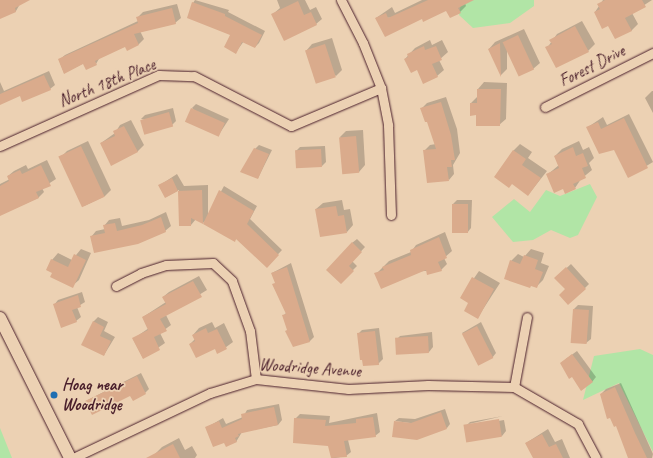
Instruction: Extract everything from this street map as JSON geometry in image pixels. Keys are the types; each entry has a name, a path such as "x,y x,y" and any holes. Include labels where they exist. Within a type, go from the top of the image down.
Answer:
{"street":[{"path":"343,1 363,43 381,88 388,125 391,215"},
{"name":"Forest Drive","path":"545,107 653,53"},
{"name":"North 18th Place","path":"0,146 159,75 194,76 290,126 381,88"},
{"path":"116,286 141,272 166,265 213,263 232,281 250,331 256,379"},
{"path":"514,387 527,317"},
{"path":"0,318 71,458"},
{"name":"Woodridge Avenue","path":"71,458 210,393 256,379 348,389 428,385 514,387 578,424 596,458"}],"green space":[{"path":"472,0 534,0 534,6 510,23 473,28 459,15 461,3"},
{"path":"590,184 597,197 578,235 570,238 551,230 533,240 513,242 492,217 514,199 530,212 546,190 560,196"},
{"path":"640,349 653,355 653,452 619,383 583,400 594,356"},
{"path":"0,428 12,458 0,458"}],"building":[{"path":"0,0 30,0 15,8 16,12 0,19"},
{"path":"428,0 474,0 458,8 461,13 450,18 446,11 423,22 422,19 385,37 375,18 386,13 388,18"},
{"path":"605,0 642,0 646,7 625,18 632,31 615,39 608,26 602,29 594,12 600,9 597,4"},
{"path":"298,1 304,15 311,12 317,25 284,41 271,14"},
{"path":"192,2 225,14 225,16 262,35 255,48 242,42 236,54 224,47 230,35 187,18"},
{"path":"172,8 176,24 134,34 139,45 127,51 125,47 95,61 97,65 86,70 83,64 64,74 58,59 138,23 136,17"},
{"path":"575,26 589,52 556,68 545,47 552,44 549,40"},
{"path":"518,35 534,69 519,77 503,42"},
{"path":"500,43 501,77 488,49"},
{"path":"325,44 336,77 316,84 305,50"},
{"path":"424,46 425,50 436,46 442,60 432,64 438,77 423,84 417,70 411,73 404,59 408,57 407,54"},
{"path":"44,75 51,90 22,102 20,96 0,105 0,94"},
{"path":"477,89 501,89 500,126 476,126 476,115 470,116 470,103 477,103"},
{"path":"441,102 451,135 455,160 451,160 452,167 447,167 449,181 427,183 423,150 436,149 427,122 425,122 420,108"},
{"path":"191,108 225,123 219,137 185,122"},
{"path":"169,112 173,126 144,135 140,120"},
{"path":"624,118 648,168 628,178 614,150 599,154 586,127 598,122 601,129"},
{"path":"124,126 138,152 111,166 100,143 115,136 113,131"},
{"path":"356,136 359,173 342,174 339,137"},
{"path":"81,146 105,197 82,207 58,157"},
{"path":"573,147 576,156 583,153 588,166 582,168 586,178 573,184 576,189 565,194 563,189 554,193 546,174 559,168 554,156"},
{"path":"254,148 269,154 258,179 240,172"},
{"path":"321,149 322,167 296,168 295,150"},
{"path":"513,150 526,159 522,165 541,178 528,196 512,184 509,188 494,177"},
{"path":"41,165 51,186 36,192 39,198 0,216 0,186 9,181 7,176 20,170 22,174"},
{"path":"172,178 178,191 165,198 158,185"},
{"path":"202,190 203,224 191,218 191,226 179,226 178,191"},
{"path":"219,190 254,211 247,224 279,255 267,268 236,239 235,242 203,224"},
{"path":"452,204 468,204 468,233 452,233"},
{"path":"336,206 338,216 344,215 347,233 320,237 315,209"},
{"path":"161,217 166,232 138,244 94,253 90,236 105,233 103,225 115,223 117,231 142,225"},
{"path":"439,237 447,258 438,262 442,271 427,275 426,270 381,289 374,273 384,270 382,267 411,255 410,250"},
{"path":"352,242 362,252 349,266 354,271 341,284 326,270"},
{"path":"74,254 86,260 73,288 50,277 52,273 46,270 51,259 68,267"},
{"path":"524,255 538,260 535,269 543,272 537,288 531,286 530,288 504,279 510,260 520,264"},
{"path":"287,267 310,342 293,347 285,331 287,330 282,315 286,314 272,284 275,283 271,273"},
{"path":"566,267 586,289 568,305 559,295 565,289 554,278"},
{"path":"472,277 494,289 478,319 464,311 468,303 460,298"},
{"path":"193,281 202,297 160,319 167,331 154,337 160,350 143,359 132,338 148,330 142,317 166,304 162,297"},
{"path":"78,295 81,307 72,310 77,322 61,328 53,304"},
{"path":"573,309 589,310 587,344 571,343"},
{"path":"93,321 104,327 100,336 111,341 104,356 81,345"},
{"path":"477,326 493,358 478,366 462,334"},
{"path":"206,328 208,333 217,329 227,349 217,354 215,349 196,358 189,344 195,341 192,335"},
{"path":"375,331 379,365 363,366 362,360 360,360 357,333"},
{"path":"428,336 429,353 396,355 395,338"},
{"path":"572,354 593,382 581,391 572,377 569,379 560,363"},
{"path":"137,376 146,394 133,401 130,396 92,415 85,401"},
{"path":"615,387 647,458 628,458 616,426 614,427 610,418 607,419 600,394"},
{"path":"274,407 278,425 238,434 239,436 235,438 237,442 226,447 224,443 213,447 205,427 219,421 222,428 242,419 241,414"},
{"path":"441,412 447,429 417,440 392,437 394,421 411,423"},
{"path":"373,417 376,437 344,441 347,457 331,458 328,446 293,443 294,418 326,420 325,426 356,423 356,419"},
{"path":"499,419 502,437 466,442 463,425"},
{"path":"542,434 549,447 556,444 563,458 533,458 525,443"},
{"path":"173,444 180,458 146,458"}],"place":[{"name":"Hoag near Woodridge","path":"54,395"}]}
